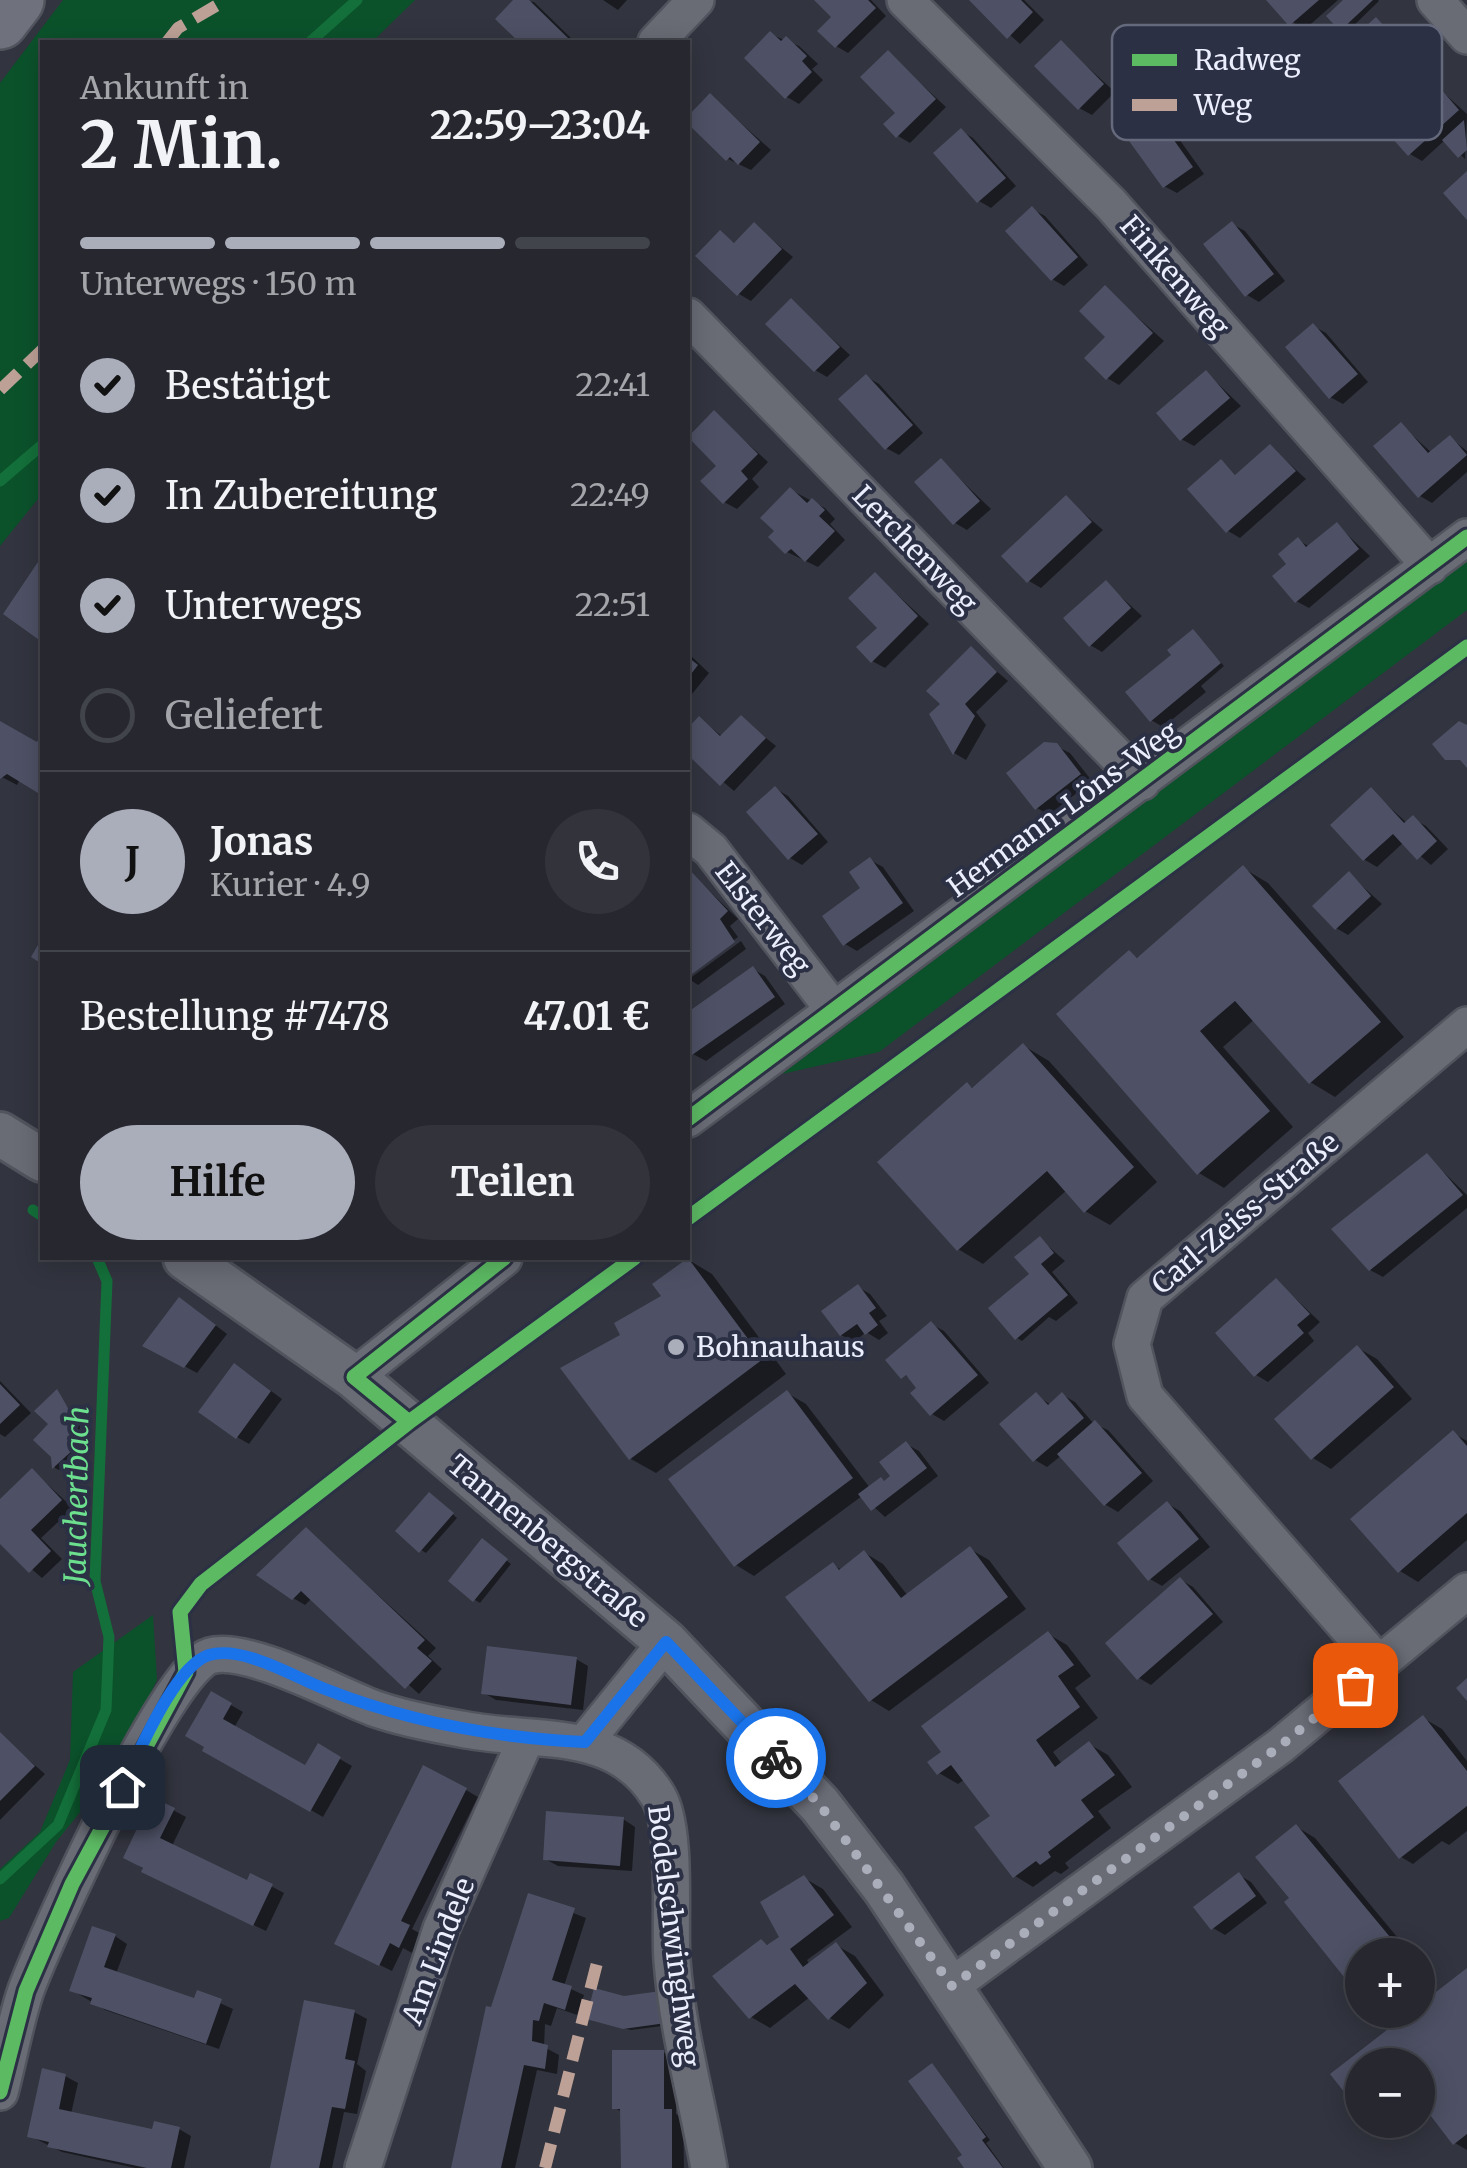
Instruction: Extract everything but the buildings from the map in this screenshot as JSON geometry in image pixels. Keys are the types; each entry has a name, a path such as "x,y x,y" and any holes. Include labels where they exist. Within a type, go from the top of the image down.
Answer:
{"main road":[{"path":"0,20 16,0"}],"street":[{"path":"658,40 696,0"},
{"name":"Finkenweg","path":"906,0 1111,204 1430,566"},
{"path":"1435,0 1467,36"},
{"name":"Lerchenweg","path":"690,318 1142,782"},
{"name":"Hermann-Löns-Weg","path":"690,1118 1467,536"},
{"name":"Elsterweg","path":"690,832 711,850 834,1010"},
{"name":"Carl-Zeiss-Straße","path":"1380,1665 1146,1396 1132,1344 1145,1298 1467,1025"},
{"name":"Tannenbergstraße","path":"188,1260 354,1377 666,1642 820,1805 952,1986 1070,2168"},
{"path":"354,1377 501,1260"},
{"path":"952,1986 1280,1746 1467,1591"},
{"path":"0,2092 26,1991 72,1884 155,1722 186,1672 209,1656 238,1655 378,1710 526,1739 585,1742 666,1642"},
{"name":"Am Lindele","path":"363,2168 442,1929 526,1739"},
{"name":"Bodelschwinghweg","path":"585,1742 614,1751 641,1770 662,1800 673,1887 672,1961 708,2168"}],"green space":[{"path":"63,0 415,0 374,40 40,40 40,496 0,546 0,83"},
{"path":"1467,561 1467,610 879,1052 782,1074"},
{"path":"153,1615 157,1680 110,1775 56,1842 9,1918 0,1921 0,1869 40,1832 70,1760 73,1672"}],"waterway":[{"name":"Jauchertbach","path":"312,40 357,0"},
{"name":"Jauchertbach","path":"0,481 40,447"},
{"name":"Jauchertbach","path":"33,1210 40,1215"},
{"name":"Jauchertbach","path":"0,1879 58,1825 106,1710 109,1637 95,1581 107,1281 98,1260"}],"marked path":[{"path":"169,40 178,28 226,0"},
{"path":"0,390 40,352"},
{"path":"545,2168 599,1955"}],"cycle path":[{"path":"690,1118 1467,537"},
{"path":"690,1217 1467,647"},
{"path":"409,1422 354,1377 501,1260"},
{"path":"0,2092 26,1991 72,1884 186,1672 180,1612 201,1584 409,1422 631,1260"}],"way so far":[{"path":"776,1758 820,1805 952,1986 1280,1746 1355,1685"}],"place":[{"name":"Bohnauhaus","path":"676,1347"}],"route":[{"path":"122,1787 186,1672 209,1656 238,1655 378,1710 463,1730 585,1742 666,1642 776,1758"}]}
